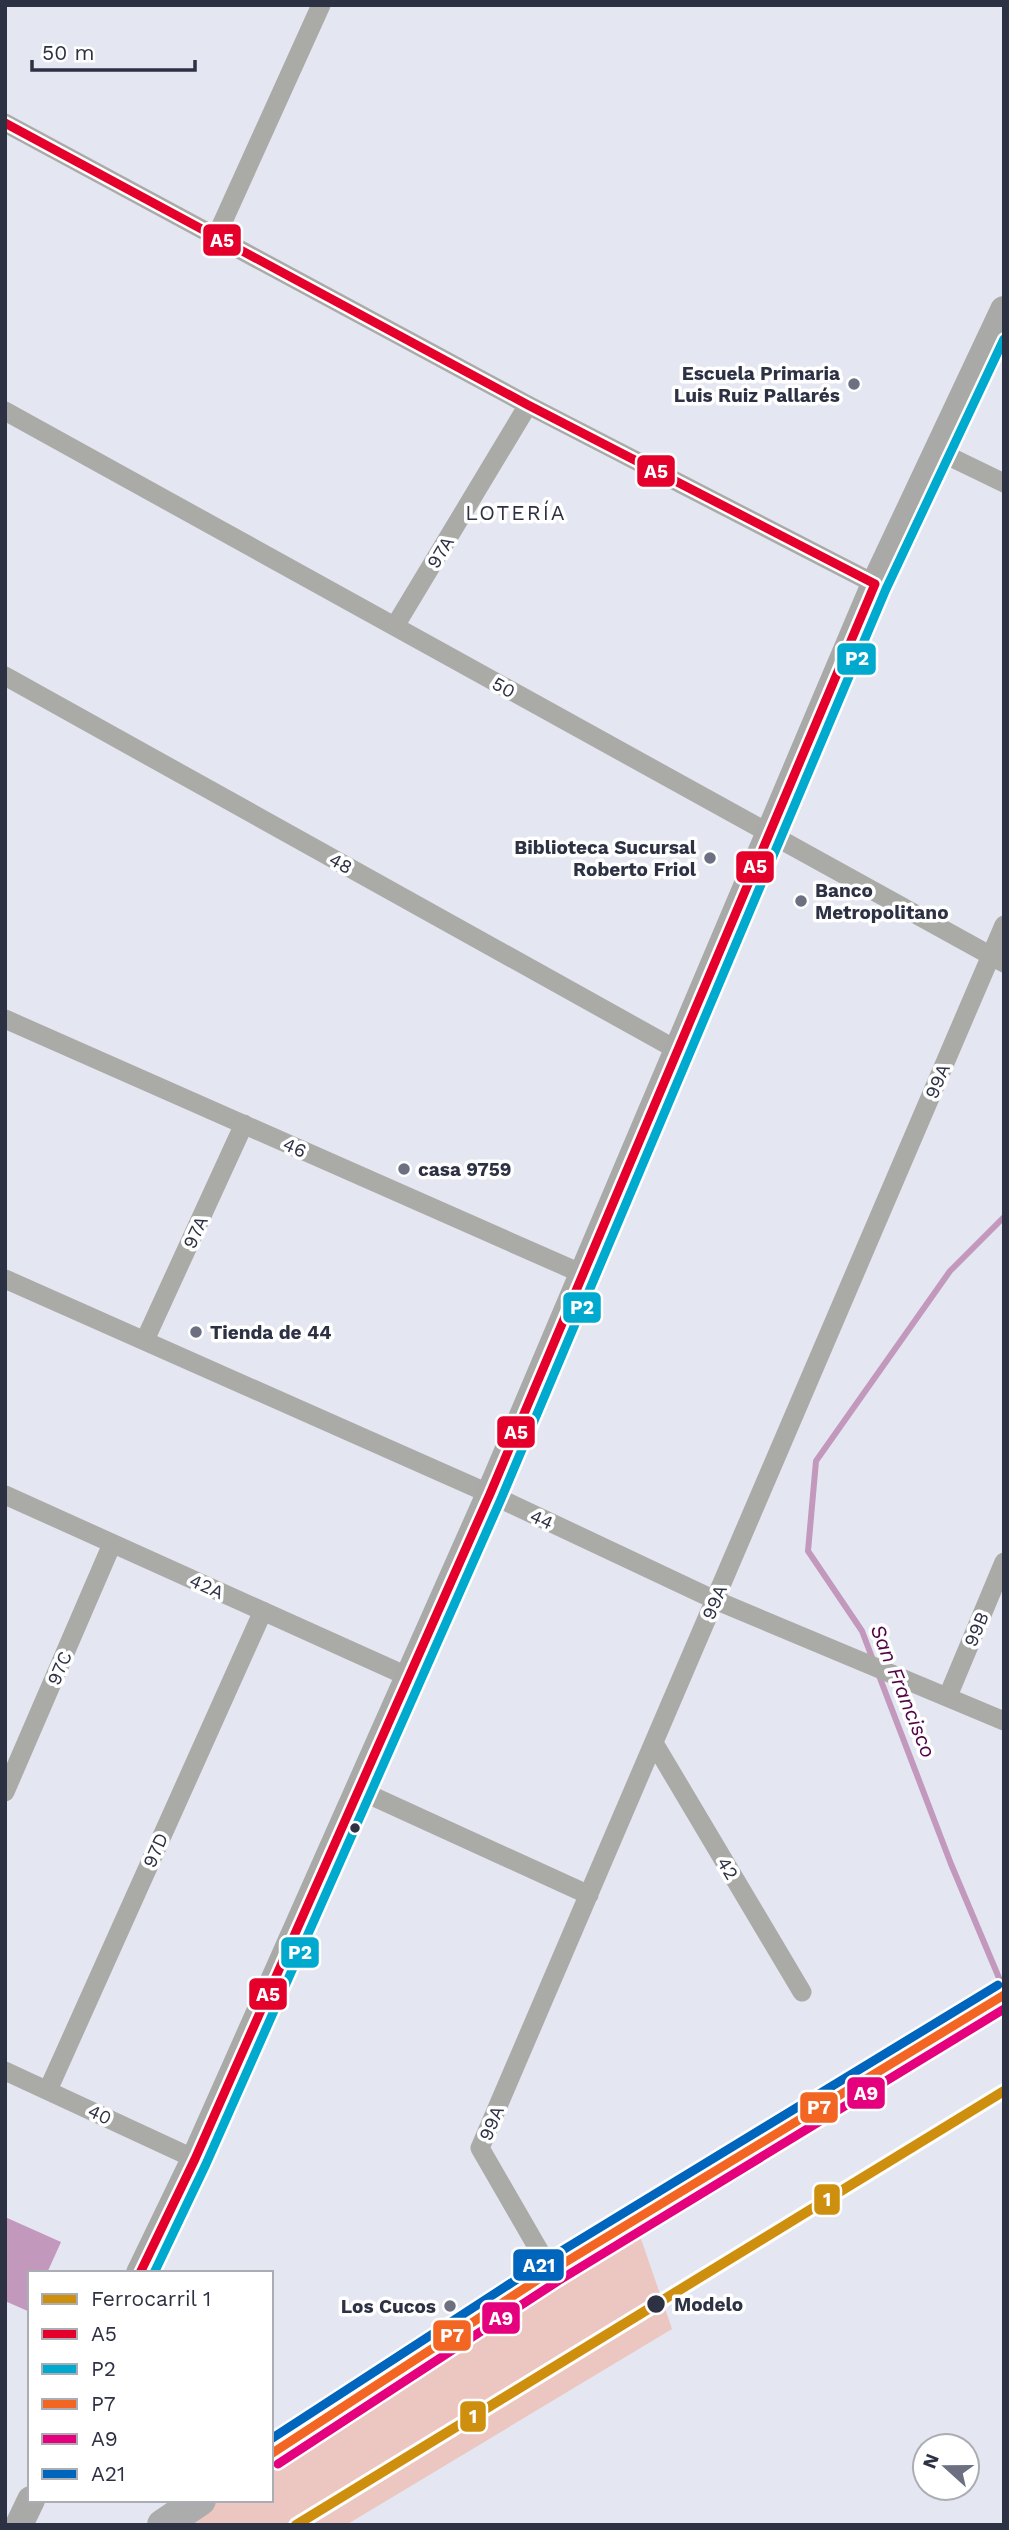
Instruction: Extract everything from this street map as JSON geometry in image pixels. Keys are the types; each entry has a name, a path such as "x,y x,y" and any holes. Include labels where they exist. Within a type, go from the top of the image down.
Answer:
{"main road":[{"path":"273,2453 551,2271 1004,1995"},
{"path":"163,2525 198,2502"}],"street":[{"path":"216,237 321,5"},
{"path":"5,122 528,405 875,584"},
{"path":"141,2271 195,2159 490,1494 585,1275 677,1050 875,584 1004,310"},
{"name":"97A","path":"395,626 528,405"},
{"name":"50","path":"5,411 997,959"},
{"path":"938,451 1004,483"},
{"name":"48","path":"5,676 677,1050"},
{"name":"99A","path":"551,2271 480,2148 715,1600 997,959 1004,925"},
{"name":"46","path":"5,1019 585,1275"},
{"name":"97A","path":"145,1340 244,1124"},
{"name":"44","path":"5,1279 490,1494 715,1600 1004,1721"},
{"name":"42A","path":"5,1494 409,1677"},
{"name":"97C","path":"5,1792 112,1544"},
{"name":"99B","path":"948,1696 1004,1562"},
{"name":"97D","path":"48,2090 263,1611"},
{"name":"42","path":"654,1743 802,1992"},
{"path":"359,1790 589,1895"},
{"name":"40","path":"5,2071 195,2159"},
{"path":"19,2525 30,2502"}],"shaded area":[{"path":"5,2217 61,2242 48,2271 28,2271 28,2311 5,2301"},
{"path":"639,2233 672,2329 346,2525 176,2525 212,2502 273,2502 273,2464"}],"waterway":[{"name":"San Francisco","path":"873,1660 862,1631 808,1551 816,1461 950,1271 1004,1217"},
{"name":"San Francisco","path":"878,1673 951,1864 1002,1985"}],"rail line":[{"name":"1","path":"296,2525 1004,2091"}],"transit line":[{"name":"A5","path":"5,123 528,405 875,584"},
{"name":"P2","path":"155,2271 206,2164 501,1499 886,589 1004,339"},
{"name":"A5","path":"141,2271 195,2159 490,1494 875,584"},
{"name":"A21","path":"273,2438 545,2261 998,1985"},
{"name":"P7","path":"273,2453 551,2271 1004,1995"},
{"name":"A9","path":"278,2464 558,2281 1004,2009"}],"place":[{"name":"Escuela Primaria Luis Ruiz Pallarés","path":"854,384"},
{"name":"Biblioteca Sucursal Roberto Friol","path":"710,858"},
{"name":"Banco Metropolitano","path":"801,901"},
{"name":"casa 9759","path":"404,1169"},
{"name":"Tienda de 44","path":"196,1332"},
{"name":"Modelo","path":"656,2304"},
{"name":"Los Cucos","path":"450,2306"}],"district":[{"name":"LOTERÍA","path":"516,513"}]}
